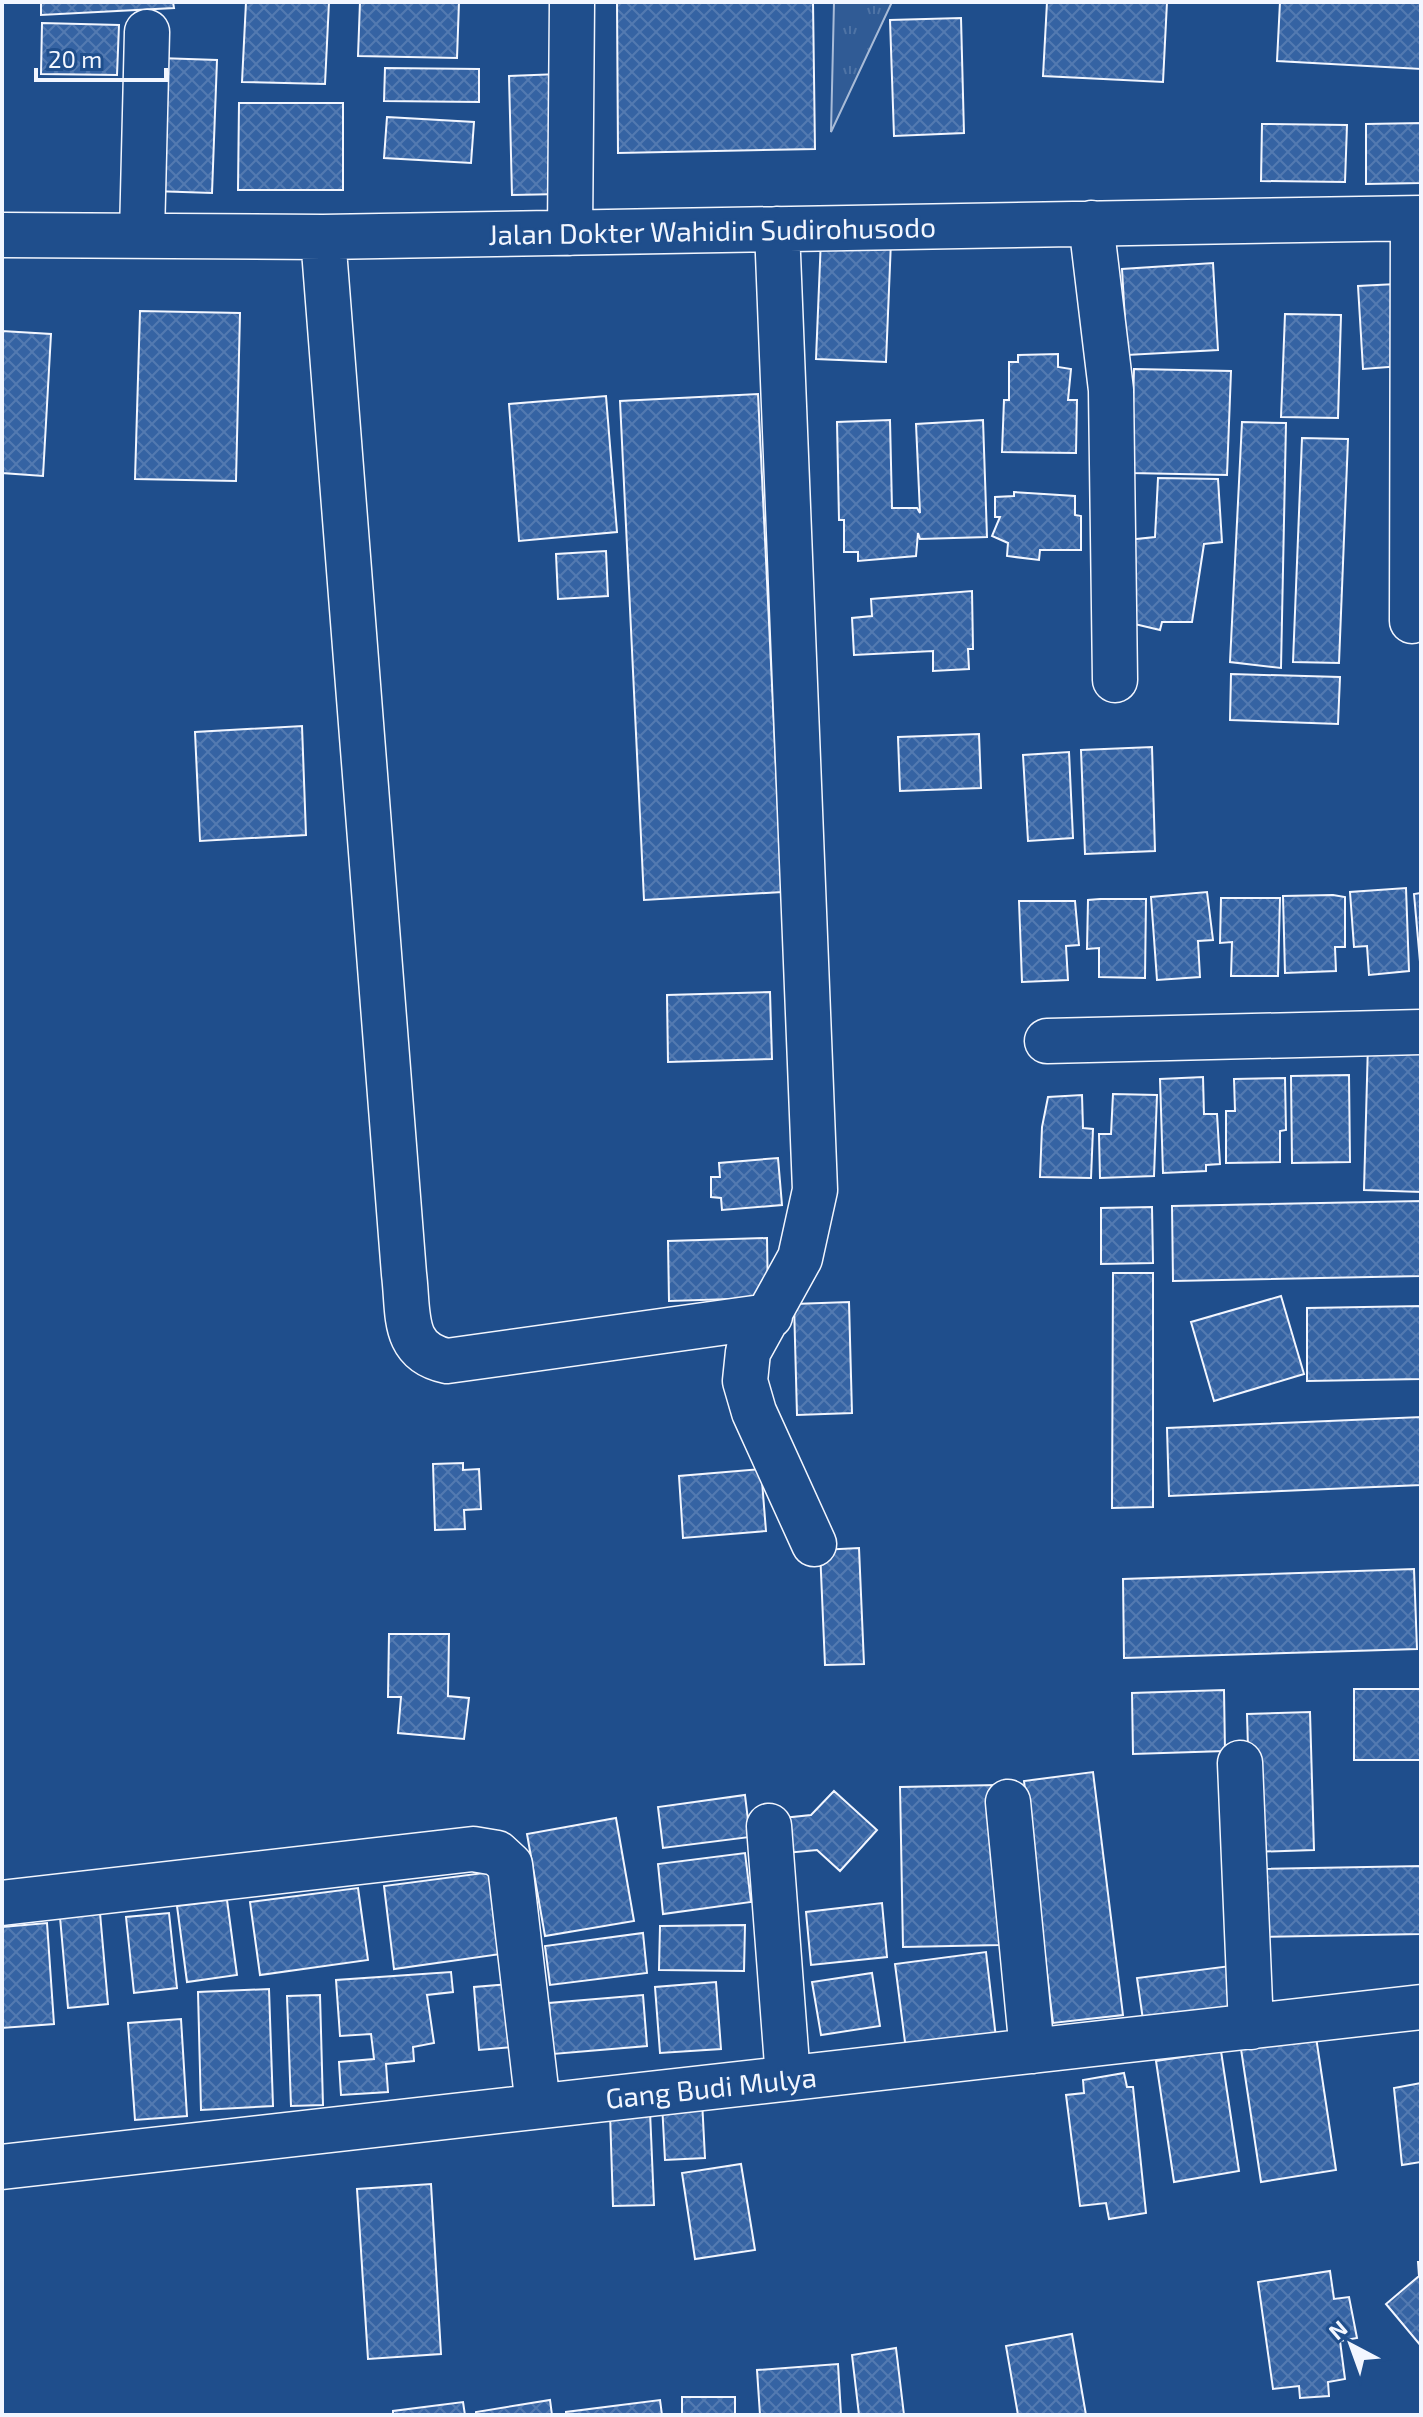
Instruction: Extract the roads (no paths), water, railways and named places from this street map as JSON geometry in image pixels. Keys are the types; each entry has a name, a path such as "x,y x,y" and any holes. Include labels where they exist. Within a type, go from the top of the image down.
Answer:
{"street":[{"path":"570,233 572,2"},
{"path":"142,235 147,32"},
{"path":"1412,621 1417,218"},
{"name":"Jalan Dokter Wahidin Sudirohusodo","path":"2,235 323,237 1417,218"},
{"path":"1091,223 1111,390 1115,680"},
{"path":"777,229 815,1190 800,1258 748,1352 745,1381 754,1412 814,1544"},
{"path":"323,237 402,1242 414,1344 427,1356 447,1361 770,1316"},
{"path":"1047,1041 1421,1032"},
{"path":"1240,1763 1251,2027"},
{"path":"1008,1802 1032,2051"},
{"path":"769,1826 788,2078"},
{"path":"2,1903 473,1849 497,1853 510,1865 538,2106"},
{"name":"Gang Budi Mulya","path":"2,2167 1421,2007"}]}
